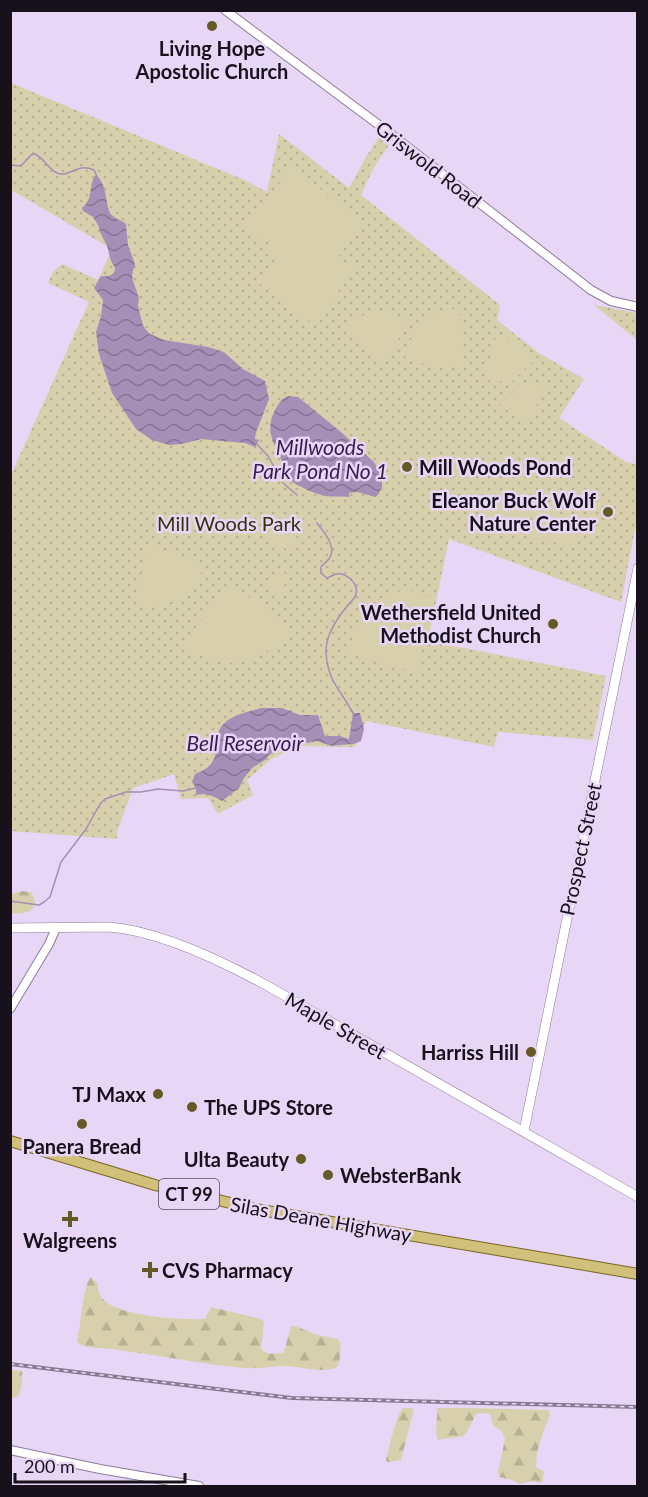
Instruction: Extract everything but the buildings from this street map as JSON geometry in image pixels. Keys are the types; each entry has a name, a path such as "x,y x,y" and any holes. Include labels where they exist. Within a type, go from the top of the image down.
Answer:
{"main road":[{"name":"Prospect Street","path":"524,1131 638,568"},
{"name":"Maple Street","path":"10,928 109,927 130,930 170,942 219,962 273,989 638,1197"},
{"name":"Silas Deane Highway","path":"10,1141 164,1187 255,1209 638,1274"}],"street":[{"name":"Griswold Road","path":"225,10 391,134 591,290 611,301 638,307"},
{"path":"10,1009 49,944 56,928"},
{"path":"10,1450 198,1486"}],"green space":[{"name":"Mill Woods Park","path":"11,83 242,179 267,192 279,134 349,188 379,137 389,145 373,169 361,195 500,305 497,320 539,353 584,379 559,418 628,463 637,464 637,519 621,602 449,539 428,641 606,676 593,740 498,732 494,747 366,721 355,747 301,746 271,759 247,780 253,795 218,814 208,798 181,799 174,774 133,788 117,832 117,839 11,831 11,475 89,302 48,283 53,272 62,264 98,280 112,249 11,190"},
{"path":"291,168 301,173 363,224 336,259 357,267 314,323 304,318 256,281 280,264 267,254 273,245 244,229"},
{"path":"594,305 637,313 637,340"},
{"path":"459,309 464,364 460,367 405,360 410,342 419,327 433,315"},
{"path":"381,311 407,320 392,354 384,361 346,333 360,317"},
{"path":"501,335 521,346 533,361 512,382 484,380 496,337"},
{"path":"545,384 530,423 526,423 500,405 519,386"},
{"path":"488,494 533,509 524,536 480,522"},
{"path":"535,507 581,519 574,547 528,536"},
{"path":"290,531 300,543 299,547 290,549 269,544 272,535"},
{"path":"153,547 204,566 194,585 186,593 178,599 158,606 136,603 147,550"},
{"path":"278,569 289,576 280,594 268,588"},
{"path":"227,587 241,591 292,629 280,642 267,651 240,662 213,660 183,645"},
{"path":"409,590 431,597 418,671 349,654 355,630 367,610 385,596"},
{"path":"31,892 34,907 27,912 11,913 10,894"},
{"path":"91,1277 98,1284 99,1293 105,1301 130,1312 163,1318 205,1319 211,1307 261,1319 264,1322 261,1349 268,1353 284,1352 291,1326 338,1339 339,1362 336,1368 323,1370 286,1366 244,1368 81,1345 77,1342 84,1298"},
{"path":"11,1370 22,1371 22,1373 19,1395 11,1399"},
{"path":"403,1408 414,1409 401,1460 387,1462 393,1433"},
{"path":"437,1408 548,1410 550,1415 540,1441 536,1461 536,1467 544,1472 542,1482 519,1484 499,1477 505,1439 502,1432 493,1425 490,1414 476,1414 464,1436 438,1440"}],"water":[{"path":"95,176 103,184 110,213 126,224 128,245 135,264 133,281 139,298 138,305 142,323 146,330 164,340 224,352 243,369 265,381 269,399 255,435 255,439 259,440 255,447 245,443 201,439 169,445 152,440 136,429 112,393 99,354 96,332 103,300 94,288 101,276 112,274 115,268 98,225 93,217 82,208 90,196"},
{"name":"Millwoods Park Pond No 1","path":"288,396 298,397 374,462 382,478 382,487 378,495 375,497 358,492 349,493 349,497 325,496 309,491 292,481 270,431 275,410 280,401"},
{"name":"Bell Reservoir","path":"261,708 282,708 300,715 318,715 325,736 340,736 349,739 353,713 360,713 364,729 361,741 332,746 317,741 287,744 252,768 239,788 222,801 209,795 196,795 196,788 192,782 195,774 207,768 215,758 217,737 221,727 234,717"}],"waterway":[{"path":"10,165 21,166 31,155 35,154 57,173 66,174 88,168 94,170 97,177"},
{"path":"256,443 268,456 283,483 297,495"},
{"path":"317,523 328,538 332,551 321,567 321,573 327,578 336,574 344,575 356,586 355,597 333,626 326,651 332,679 354,715"},
{"path":"10,901 39,905 50,897 61,862 105,799 126,792 158,789 183,791 196,788"}],"railway":[{"path":"10,1364 292,1398 638,1407"}],"place":[{"name":"Living Hope Apostolic Church","path":"212,26"},
{"name":"Mill Woods Pond","path":"407,467"},
{"name":"Eleanor Buck Wolf Nature Center","path":"608,512"},
{"name":"Wethersfield United Methodist Church","path":"553,624"},
{"name":"Harriss Hill","path":"531,1052"},
{"name":"TJ Maxx","path":"158,1094"},
{"name":"The UPS Store","path":"192,1107"},
{"name":"Panera Bread","path":"82,1124"},
{"name":"Ulta Beauty","path":"301,1159"},
{"name":"WebsterBank","path":"328,1175"},
{"name":"Walgreens","path":"70,1219"},
{"name":"CVS Pharmacy","path":"150,1270"}]}
